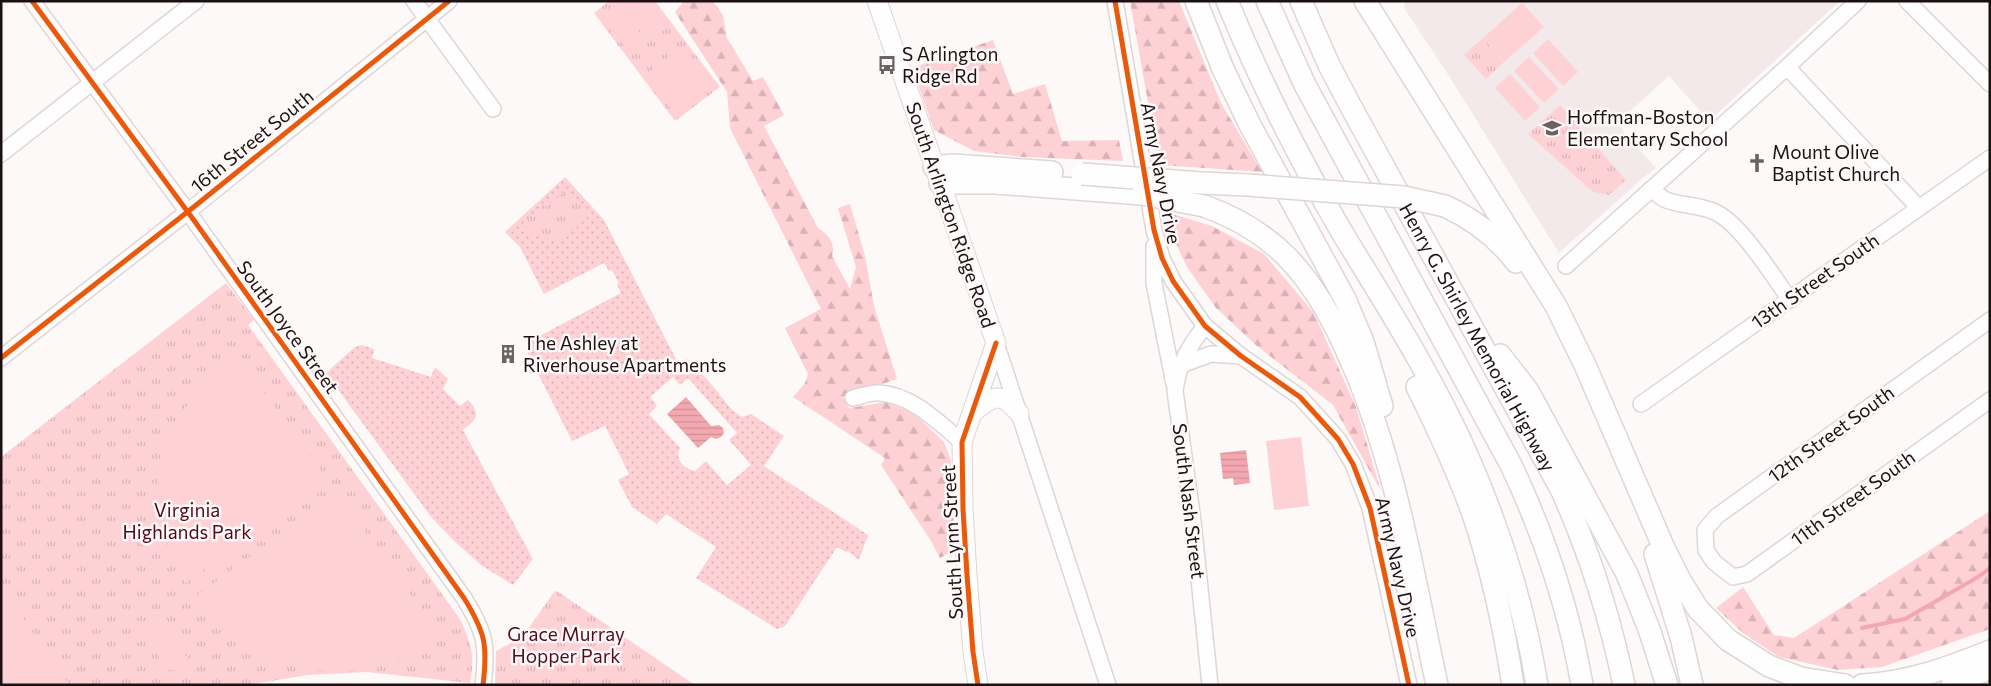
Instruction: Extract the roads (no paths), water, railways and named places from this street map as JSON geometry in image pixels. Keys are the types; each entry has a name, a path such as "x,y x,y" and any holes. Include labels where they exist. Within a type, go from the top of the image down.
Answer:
{"highway":[{"path":"1196,1 1223,69 1250,125 1335,279 1355,321 1378,390 1393,456 1399,503"},
{"path":"1228,1 1266,87 1340,227 1386,304 1437,396 1481,487 1514,582 1531,649 1537,685"},
{"path":"1267,1 1305,85 1474,393 1519,480 1550,561 1570,628 1582,685"},
{"name":"Henry G. Shirley Memorial Highway","path":"1301,1 1329,65 1350,105 1547,462 1576,523 1605,604 1624,685"},
{"path":"1365,1 1542,282 1576,344 1671,563 1690,596 1708,621 1741,650 1769,666 1801,678 1845,685"},
{"path":"937,175 953,165 1084,181 1204,206 1242,223 1276,248 1298,270 1320,300 1342,341 1362,386 1381,439 1399,503 1437,685"},
{"path":"1084,181 1248,185 1404,197 1445,206 1473,220 1500,243 1515,260 1546,309 1576,344"},
{"path":"1340,227 1375,310 1434,422 1466,496 1490,571 1504,630 1513,685"},
{"path":"1460,304 1528,391 1610,540 1638,600 1667,685"},
{"path":"1619,443 1628,490 1665,585 1681,637 1692,685"},
{"path":"1416,580 1449,685"},
{"path":"1862,685 1911,678 1941,670 1990,651"},
{"path":"1952,685 1990,668"}],"main road":[{"name":"South Arlington Ridge Road","path":"877,1 996,343"},
{"name":"South Lynn Street","path":"978,685 966,575 962,442 996,343"},
{"path":"972,413 985,402 995,398 1010,402 1019,414"}],"street":[{"name":"South Joyce Street","path":"32,1 187,212 464,598 478,622 485,643 486,656 483,685"},
{"path":"1,154 196,1"},
{"path":"414,1 493,109"},
{"name":"16th Street South","path":"1,358 187,212 449,1"},
{"name":"Army Navy Drive","path":"1115,1 1154,230 1162,258 1172,281 1205,326 1241,356 1300,397 1338,439 1352,464 1370,508 1409,685"},
{"path":"1566,266 1787,68 1858,1"},
{"path":"1907,1 1990,84"},
{"path":"1787,68 1919,208"},
{"name":"13th Street South","path":"1641,404 1990,158"},
{"path":"1651,189 1663,198 1675,203 1702,206 1728,220 1760,258 1790,300"},
{"path":"1154,230 1154,283 1175,391"},
{"name":"12th Street South","path":"1714,562 1706,550 1705,530 1717,516 1990,320"},
{"name":"South Nash Street","path":"1205,326 1185,353 1175,391 1192,521 1210,685"},
{"name":"South Arlington Ridge Road","path":"996,343 1108,685"},
{"path":"1181,365 1210,354 1241,356"},
{"path":"853,398 878,392 904,398 931,416 962,442"},
{"name":"11th Street South","path":"1714,562 1733,578 1748,574 1990,400"}],"waterway":[{"path":"1862,628 1905,619 1978,577 1990,568"}],"place":[{"name":"S Arlington Ridge Rd","path":"887,65"},
{"name":"Hoffman-Boston Elementary School","path":"1552,128"},
{"name":"Mount Olive Baptist Church","path":"1757,163"},
{"name":"The Ashley at Riverhouse Apartments","path":"508,354"}],"park label":[{"name":"Virginia Highlands Park","path":"187,521"},
{"name":"Grace Murray Hopper Park","path":"566,645"}]}
